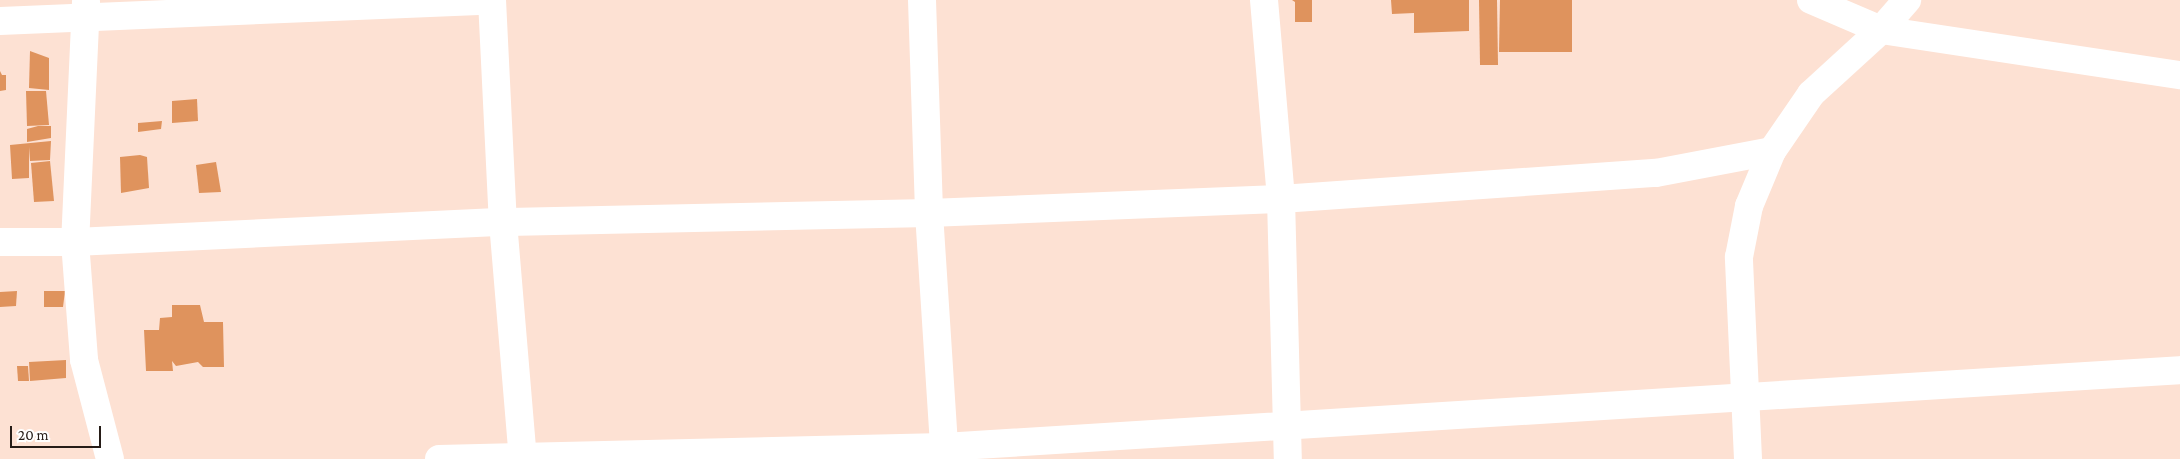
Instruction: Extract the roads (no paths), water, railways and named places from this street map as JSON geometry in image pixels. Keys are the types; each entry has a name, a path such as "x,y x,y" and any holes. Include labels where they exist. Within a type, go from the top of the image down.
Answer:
{"street":[{"path":"0,21 86,10 491,0 503,222 523,457"},
{"path":"922,0 929,213 944,453"},
{"path":"1264,0 1281,199 1288,459"},
{"path":"1811,0 1881,30 2180,75"},
{"path":"1748,459 1743,396 1740,257 1749,206 1772,151 1811,94 1881,30 1907,0"},
{"path":"86,10 75,242 84,360 110,459"},
{"path":"0,242 75,242 503,222 929,213 1281,199 1656,174 1772,151"},
{"path":"439,459 944,453 1743,396 2180,370"}]}
